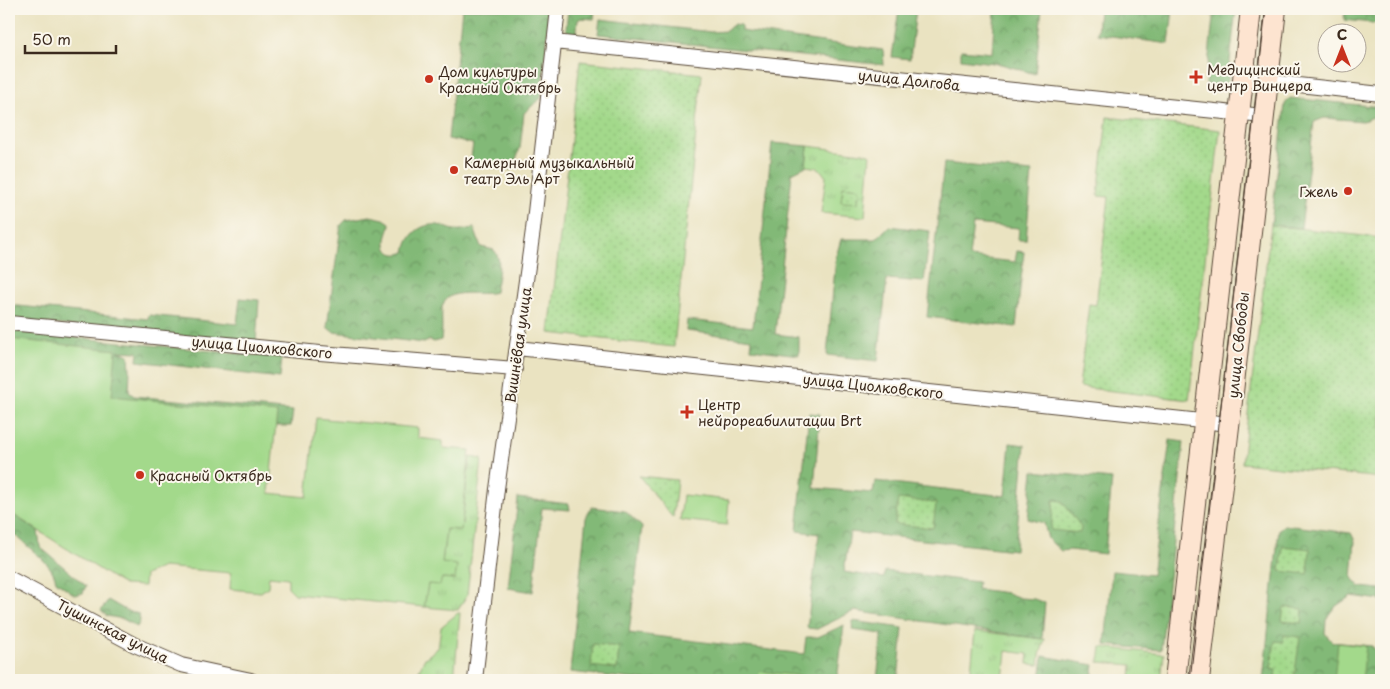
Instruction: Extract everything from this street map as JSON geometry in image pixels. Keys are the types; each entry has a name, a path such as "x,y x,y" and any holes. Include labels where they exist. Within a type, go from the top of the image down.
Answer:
{"main road":[{"name":"улица Свободы","path":"1174,680 1251,9"},
{"name":"улица Свободы","path":"1199,680 1276,9"}],"street":[{"name":"Вишнёвая улица","path":"475,680 497,489 533,230 558,9"},
{"name":"улица Долгова","path":"554,42 1264,116"},
{"path":"1243,79 1381,94"},
{"name":"улица Циолковского","path":"9,323 310,352 515,369"},
{"name":"улица Циолковского","path":"517,348 1229,424"},
{"name":"Тушинская улица","path":"9,578 135,644 181,665 251,680"}],"green space":[{"path":"462,9 550,9 541,98 524,113 520,148 512,170 470,165 473,144 448,139"},
{"path":"568,9 595,9 594,19 581,18 578,20 576,36 571,35 566,29"},
{"path":"899,9 916,9 910,59 892,57"},
{"path":"995,9 1042,9 1035,74 1001,64 961,59 961,50 992,53"},
{"path":"1099,9 1173,9 1169,44 1097,34"},
{"path":"1214,9 1236,9 1227,87 1206,84"},
{"path":"1345,9 1381,9 1381,24 1344,20"},
{"path":"600,19 711,32 726,31 734,24 741,25 741,31 883,50 884,65 598,34"},
{"path":"580,61 702,74 674,347 549,333"},
{"path":"1290,98 1381,107 1381,114 1363,121 1324,118 1314,122 1301,228 1271,225 1285,104"},
{"path":"1107,117 1220,130 1189,400 1079,387 1089,304 1096,305 1109,197 1098,196"},
{"path":"772,143 808,146 806,166 792,173 775,334 799,337 799,355 751,349 752,339 686,331 687,320 753,327"},
{"path":"808,146 870,154 865,217 821,213 826,177 819,168 806,166"},
{"path":"944,163 1032,172 1026,240 1018,240 1019,228 973,224 969,257 1015,262 1017,251 1024,252 1016,327 927,317"},
{"path":"843,186 859,188 858,203 841,202"},
{"path":"370,216 384,219 390,223 386,244 388,250 393,254 405,252 412,235 420,228 426,226 438,225 452,230 474,228 481,247 494,250 497,254 499,270 495,292 465,293 450,296 442,308 441,340 434,342 430,340 424,343 333,332 327,327 341,225 346,220"},
{"path":"1271,225 1381,238 1381,478 1242,463"},
{"path":"889,226 930,231 924,282 887,279 878,361 827,355 836,257 841,239 876,239"},
{"path":"240,298 259,300 256,343 9,320 9,305 148,319 149,315 237,324"},
{"path":"9,331 282,358 280,378 137,361 138,352 118,351 129,355 129,392 134,396 293,411 291,426 266,426 232,465 9,369"},
{"name":"Красный Октябрь","path":"9,339 116,350 112,396 277,413 269,493 307,497 316,418 418,428 418,438 443,441 443,448 470,450 461,530 446,529 442,563 457,565 455,579 442,578 440,585 428,584 424,607 295,594 288,587 288,578 269,576 268,587 261,592 230,589 231,573 163,567 145,575 144,586 124,585 9,512"},
{"path":"809,413 820,414 814,488 873,493 875,481 1005,496 1010,443 1025,445 1015,550 850,532 844,572 884,578 885,571 978,582 977,589 1034,599 1045,603 1042,639 854,611 817,629 807,628 819,534 797,531"},
{"path":"1170,440 1184,442 1161,650 1105,645 1112,571 1152,575"},
{"path":"470,457 482,459 467,595 458,610 424,607 428,584 441,578 455,579 442,563 446,529 461,530"},
{"path":"1033,471 1112,479 1105,554 1070,550 1061,551 1048,539 1044,523 1028,519"},
{"path":"639,476 677,480 673,518"},
{"path":"683,495 729,500 727,525 680,520"},
{"path":"518,498 569,504 570,510 542,508 533,592 508,588"},
{"path":"898,499 936,503 933,528 895,524"},
{"path":"1054,500 1062,501 1081,527 1080,533 1051,530"},
{"path":"591,507 625,511 642,527 629,633 804,654 806,637 818,637 844,625 837,680 642,680 570,672 586,518"},
{"path":"9,512 38,531 40,547 86,586 83,593 75,595 56,581 47,564 10,532"},
{"path":"1284,525 1351,533 1355,541 1352,578 1360,587 1381,589 1381,600 1351,596 1336,606 1326,620 1325,633 1332,642 1372,646 1378,653 1375,680 1263,680 1279,529"},
{"path":"1283,546 1310,549 1308,574 1280,571"},
{"path":"108,600 127,611 139,614 140,621 137,627 123,619 107,616 101,611"},
{"path":"1284,607 1303,609 1302,623 1282,621"},
{"path":"460,613 454,680 414,680 425,658 438,648 441,627"},
{"path":"853,621 903,628 898,680 877,680 882,634 852,630"},
{"path":"975,631 1045,639 1039,665 1027,664 1028,654 1006,651 1003,680 970,680"},
{"path":"1284,635 1300,637 1294,679 1275,677 1276,669 1271,668 1275,641 1283,642"},
{"path":"1338,643 1366,646 1362,680 1334,680"},
{"path":"593,644 619,647 617,669 591,666"},
{"path":"1101,647 1164,654 1161,680 1131,680 1132,665 1099,662"},
{"path":"1043,656 1094,665 1092,680 1040,680"},
{"path":"759,671 819,678 819,680 758,680"}],"tram line":[{"path":"1190,680 1266,9"}],"place":[{"name":"Медицинский центр Винцера","path":"1196,77"},
{"name":"Дом культуры Красный Октябрь","path":"429,79"},
{"name":"Камерный музыкальный театр Эль Арт","path":"454,170"},
{"name":"Гжель","path":"1348,191"},
{"name":"Центр нейрореабилитации Brt","path":"687,412"},
{"name":"Красный Октябрь","path":"140,475"}]}
